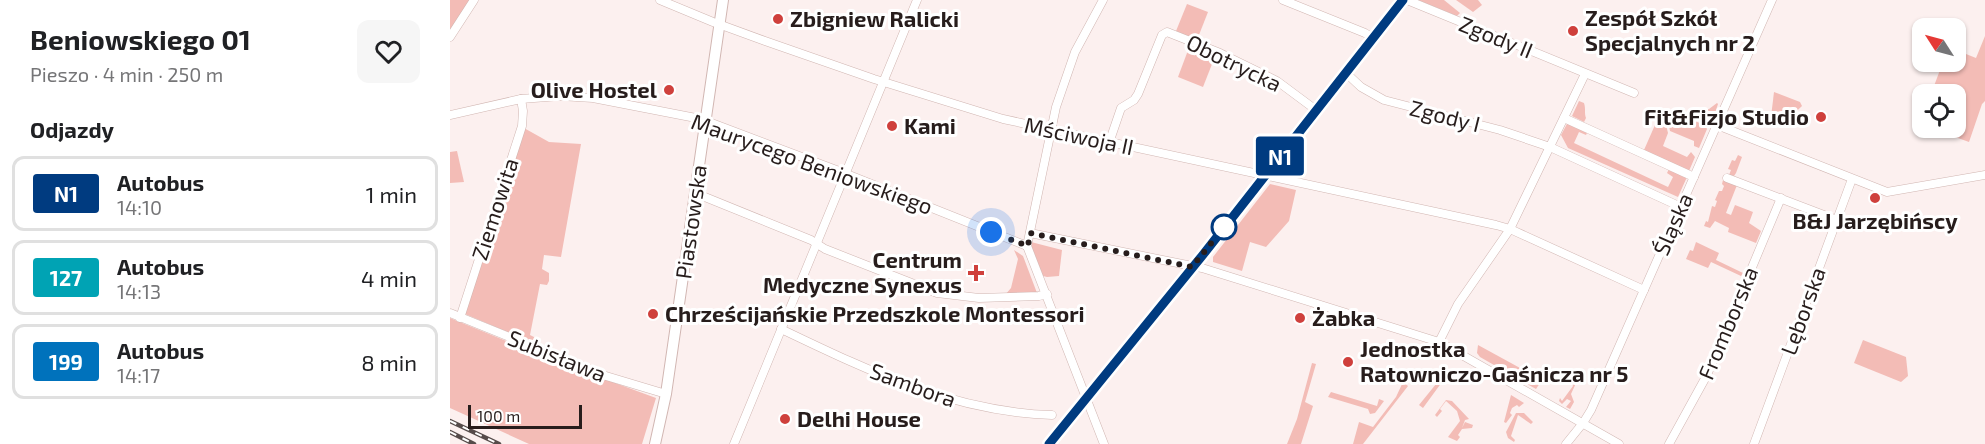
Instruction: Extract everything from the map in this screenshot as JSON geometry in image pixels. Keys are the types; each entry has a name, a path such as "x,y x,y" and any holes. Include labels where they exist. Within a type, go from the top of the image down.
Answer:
{"street":[{"path":"450,37 474,0"},
{"name":"Mściwoja II","path":"660,0 720,25 1003,119 1510,229 1644,290"},
{"name":"Piastowska","path":"655,444 666,394 723,0"},
{"path":"734,444 917,0"},
{"path":"1103,0 1072,59 1050,130 1028,246 1104,444"},
{"path":"1283,0 1373,38"},
{"path":"1049,444 1405,0"},
{"name":"Zgody II","path":"1405,0 1634,93"},
{"name":"Śląska","path":"1566,444 1591,410 1772,0"},
{"name":"Obotrycka","path":"1109,143 1121,108 1137,96 1165,32 1170,32 1245,64 1277,81 1316,110"},
{"name":"Zgody I","path":"1346,73 1361,87 1384,100 1500,130 1550,147 1681,207"},
{"path":"1439,342 1458,304 1510,229 1585,74"},
{"name":"Maurycego Beniowskiego","path":"450,115 521,99 550,96 587,98 705,120 1028,246"},
{"name":"Ziemowita","path":"460,318 522,126 521,99"},
{"path":"1564,118 1694,177"},
{"path":"1717,125 1887,192 1985,175"},
{"path":"1728,178 1837,219"},
{"name":"Lęborska","path":"1754,444 1852,179"},
{"path":"694,193 835,253 937,293 979,298 1029,297 1047,294"},
{"name":"Fromborska","path":"1669,444 1707,375 1781,198"},
{"path":"1030,233 1192,267 1309,300 1439,342 1618,444"},
{"name":"Subisława","path":"450,313 614,379 666,394"},
{"name":"Sambora","path":"781,329 889,378 957,401 998,411 1052,415"}],"shaded area":[{"path":"450,0 470,0 450,30"},
{"path":"1418,0 1444,0 1460,13 1457,16"},
{"path":"1456,0 1478,0 1482,5 1473,12"},
{"path":"1187,4 1208,12 1197,40 1176,31"},
{"path":"1985,36 1985,101 1969,142 1958,138 1966,138 1966,84 1935,84 1939,72 1966,72 1966,54 1976,58"},
{"path":"1190,45 1212,54 1214,59 1203,87 1178,77"},
{"path":"1774,92 1800,102 1802,106 1785,122 1771,117"},
{"path":"1579,101 1585,105 1584,122 1572,116"},
{"path":"1717,103 1714,116 1710,118 1695,112 1709,109"},
{"path":"1662,109 1668,133 1663,146 1687,157 1691,152 1695,157 1689,171 1644,150"},
{"path":"1666,110 1705,125 1707,129 1699,148 1694,146 1694,141 1670,131"},
{"path":"1568,122 1588,131 1586,135 1579,132 1574,143 1668,187 1673,177 1667,173 1669,169 1687,177 1678,197 1568,148 1561,135"},
{"path":"524,128 549,142 581,144 561,257 544,255 542,269 549,273 549,281 547,285 540,284 530,335 538,339 534,343 465,314 485,249 491,251 508,190 505,189"},
{"path":"457,151 464,182 450,183 450,152"},
{"path":"1738,155 1742,157 1736,173 1734,176 1729,175 1731,170 1728,169 1732,160 1735,161"},
{"path":"1723,180 1737,185 1726,213 1731,215 1735,205 1753,212 1749,223 1761,231 1756,243 1728,232 1729,228 1715,221 1710,228 1704,226 1706,221 1708,222 1712,206 1715,207 1719,191 1722,191"},
{"path":"1270,184 1296,190 1289,221 1266,247 1250,242 1242,271 1213,262 1213,257"},
{"path":"1031,242 1062,250 1059,276 1043,276"},
{"path":"1696,242 1719,253 1716,260 1743,273 1741,276 1711,262 1708,268 1686,259 1690,250 1693,251"},
{"path":"1014,250 1023,256 1037,293 1005,295 1011,288 1018,259"},
{"path":"450,318 558,362 656,398 642,444 529,444 450,408"},
{"path":"1863,340 1906,357 1908,376 1901,382 1854,363"},
{"path":"1478,345 1542,380 1536,389 1480,357 1477,353"},
{"path":"1312,363 1316,364 1305,402 1313,406 1301,444 1287,444 1297,419"},
{"path":"1445,373 1450,380 1446,385 1442,382 1423,408 1419,405"},
{"path":"1575,376 1581,382 1580,384 1577,381 1571,394 1574,402 1570,409 1566,407 1571,401 1567,399 1562,404 1559,401 1560,398 1562,401 1573,386 1571,381"},
{"path":"1403,382 1408,386 1363,444 1353,444 1359,422 1373,427 1396,397"},
{"path":"1331,392 1377,406 1379,399 1384,401 1375,413 1370,414 1368,409 1328,397"},
{"path":"1511,395 1524,403 1512,408 1510,413 1512,415 1506,423 1504,422"},
{"path":"1446,400 1452,401 1469,419 1465,420 1462,428 1465,422 1473,425 1472,428 1462,429 1457,441 1448,437 1460,421 1457,411 1446,401 1440,409 1442,411 1437,417 1435,415"},
{"path":"1516,413 1524,413 1533,422 1531,424 1518,415 1511,436 1514,442 1508,438 1506,432"}],"railway":[{"path":"450,421 499,444"},
{"path":"450,432 474,444"}],"bus line":[{"name":"N1","path":"1049,444 1202,256 1403,0"}],"place":[{"name":"Zbigniew Ralicki","path":"778,19"},
{"name":"Zespół Szkół Specjalnych nr 2","path":"1573,31"},
{"name":"Olive Hostel","path":"669,90"},
{"name":"Fit&Fizjo Studio","path":"1821,117"},
{"name":"Kami","path":"892,126"},
{"name":"B&J Jarzębińscy","path":"1875,198"},
{"name":"Centrum Medyczne Synexus","path":"976,273"},
{"name":"Chrześcijańskie Przedszkole Montessori","path":"653,314"},
{"name":"Żabka","path":"1300,318"},
{"name":"Jednostka Ratowniczo-Gaśnicza nr 5","path":"1348,362"},
{"name":"Delhi House","path":"785,419"}],"route":[{"path":"991,232 1028,246 1030,233 1192,267 1230,220 1224,227"}]}
